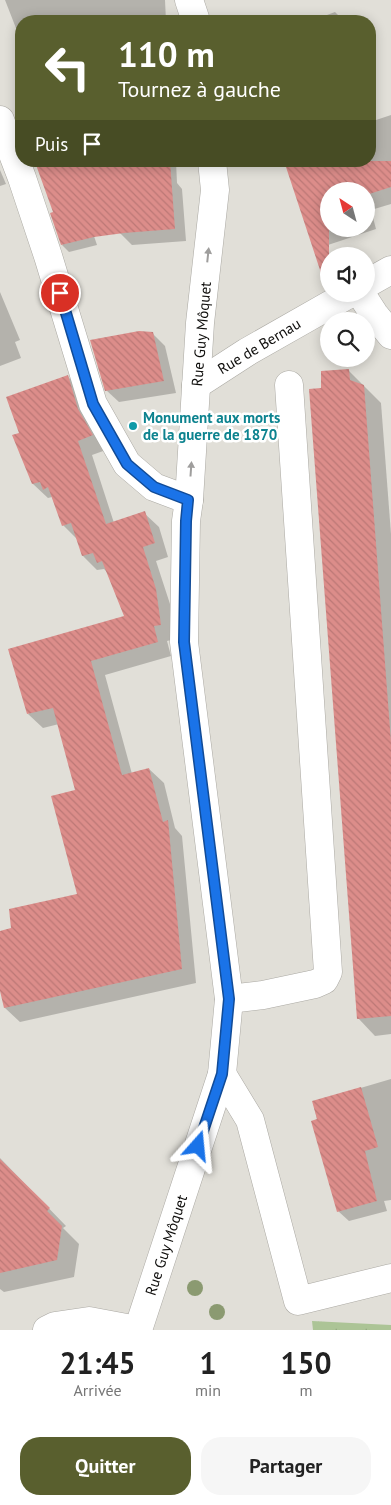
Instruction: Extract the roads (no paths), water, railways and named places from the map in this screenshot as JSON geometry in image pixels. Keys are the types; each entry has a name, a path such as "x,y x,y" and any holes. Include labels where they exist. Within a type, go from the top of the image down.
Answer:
{"street":[{"path":"189,0 194,15"},
{"path":"0,120 15,160"},
{"path":"18,167 48,256 93,404 127,464 154,487 188,500"},
{"name":"Rue Guy Môquet","path":"138,1330 222,1074 229,999 184,642 186,521 200,323 215,190 213,167"},
{"path":"375,279 391,270"},
{"name":"Rue de Bernau","path":"196,385 248,352 335,302"},
{"path":"366,302 391,335"},
{"path":"229,999 263,995 315,984 324,980 328,972 290,385"},
{"path":"222,1074 250,1120 298,1301 391,1278"},
{"path":"47,1330 55,1326 89,1321 138,1330"}],"place":[{"name":"Monument aux morts de la guerre de 1870","path":"133,426"}]}
